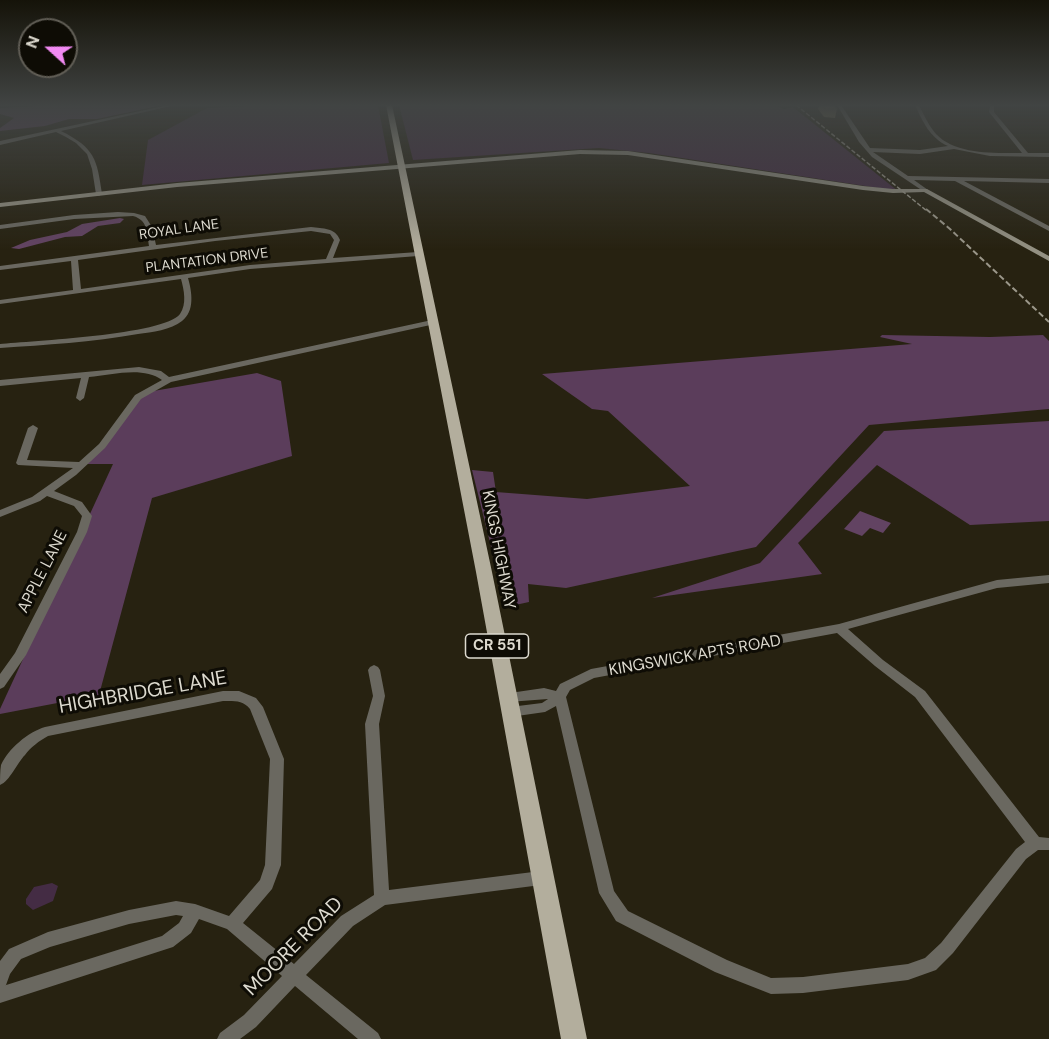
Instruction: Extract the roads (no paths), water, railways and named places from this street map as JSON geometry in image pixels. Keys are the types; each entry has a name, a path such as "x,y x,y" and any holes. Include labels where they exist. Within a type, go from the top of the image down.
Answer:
{"main road":[{"name":"KINGS HIGHWAY","path":"399,153 484,572 541,878 574,1039"}],"street":[{"path":"91,153 99,194"},
{"path":"0,205 401,165 568,153"},
{"path":"630,153 863,188 892,191 925,190"},
{"path":"873,153 925,190 1049,259"},
{"path":"1004,153 1049,155"},
{"path":"905,178 1049,183"},
{"path":"954,178 1049,229"},
{"path":"0,227 113,214 135,214 142,216 148,224 153,247"},
{"name":"ROYAL LANE","path":"0,268 311,229 332,232 335,235 337,240 329,260"},
{"name":"PLANTATION DRIVE","path":"0,302 184,275 329,260 418,254"},
{"path":"74,258 77,290"},
{"path":"0,346 152,331 167,326 178,321 186,309 188,288 184,275"},
{"path":"0,514 46,492 82,465 102,446 138,397 168,380 297,351 333,349 432,325"},
{"path":"0,383 86,374 149,371 168,380"},
{"path":"80,398 86,374"},
{"path":"33,428 21,463 82,465"},
{"name":"APPLE LANE","path":"0,684 20,655 82,532 87,516 78,504 46,492"},
{"name":"KINGSWICK APTS ROAD","path":"509,704 545,708 560,697 565,687 591,674 839,628 998,584 1049,579"},
{"path":"560,697 607,893 622,916 721,966 771,986 908,972 930,964 947,948 1021,854 1042,843 920,694 839,628"},
{"path":"374,670 379,696 372,724 382,898"},
{"name":"HIGHBRIDGE LANE","path":"0,779 20,748 45,732 223,696 239,696 251,701 260,714 277,759 273,865 267,884 232,924"},
{"name":"MOORE ROAD","path":"226,1039 250,1021 347,921 382,898 541,878"},
{"path":"0,979 3,970 15,954 48,940 142,914 176,908 195,911 232,924 372,1039"},
{"path":"0,995 167,942 185,928 195,911"}],"railway":[{"path":"856,153 927,211"},
{"path":"926,209 1049,322"}]}
